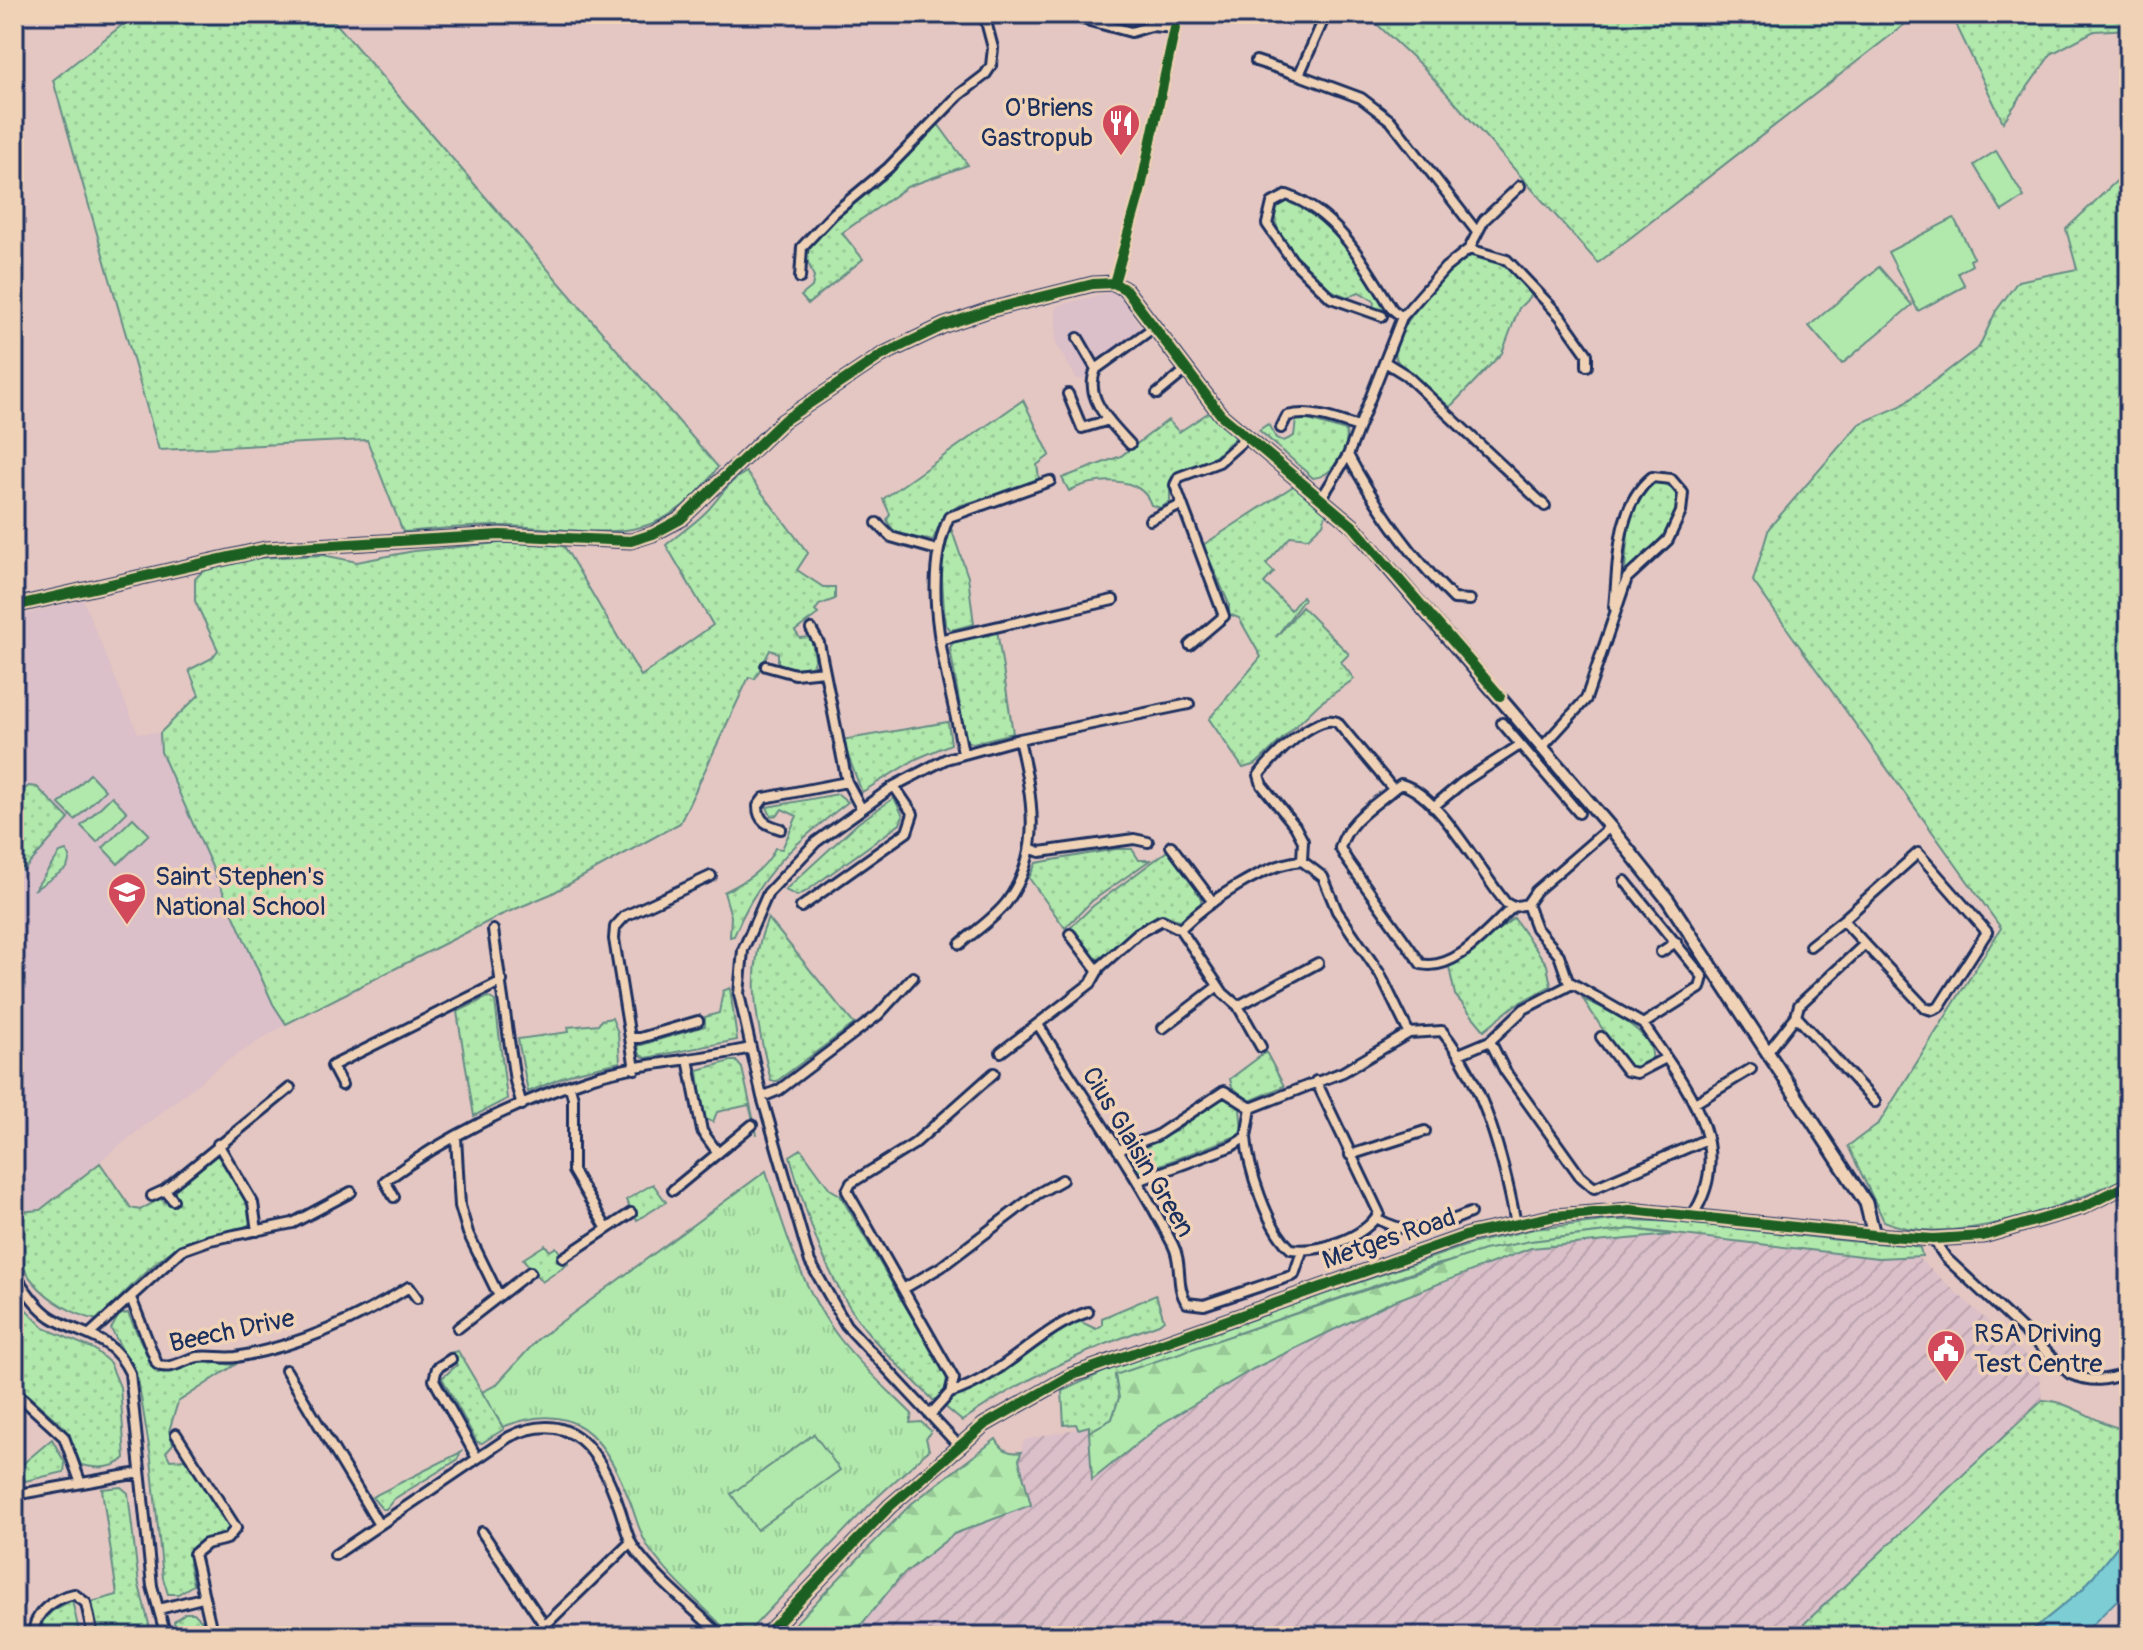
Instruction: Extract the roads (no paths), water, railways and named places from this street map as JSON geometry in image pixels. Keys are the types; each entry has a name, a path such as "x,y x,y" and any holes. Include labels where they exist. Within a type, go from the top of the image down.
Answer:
{"street":[{"path":"939,17 964,14"},
{"path":"800,278 802,247 834,213 888,168 959,95 985,75 991,66 993,48 984,14"},
{"path":"1064,14 1131,32 1151,26 1175,28"},
{"path":"1114,283 1140,192 1178,14"},
{"path":"1299,75 1326,14"},
{"path":"1256,61 1361,98 1391,121 1477,232"},
{"path":"1321,499 1348,455 1402,317 1445,268 1469,249 1484,220 1520,186"},
{"path":"1382,316 1331,298 1292,260 1267,224 1272,203 1287,195 1305,201 1338,229 1392,309 1402,317"},
{"path":"1469,249 1507,260 1560,316 1587,354 1587,366"},
{"path":"14,606 265,549 500,535 608,542 653,534 681,519 783,421 882,355 945,325 989,310 1093,284 1114,283 1126,290 1221,415 1353,526 1544,745 1610,827 1668,900 1866,1203 1874,1235"},
{"path":"1130,444 1109,420 1091,391 1096,369 1153,328"},
{"path":"1078,338 1096,369"},
{"path":"1385,362 1406,375 1545,506"},
{"path":"1157,394 1185,371"},
{"path":"1068,394 1082,428 1109,420"},
{"path":"1281,428 1287,416 1300,413 1328,417 1358,427"},
{"path":"1190,645 1224,616 1175,485 1179,477 1219,462 1246,438"},
{"path":"1348,455 1391,528 1421,564 1454,599 1470,600"},
{"path":"1544,745 1586,699 1614,607 1627,578 1668,540 1681,512 1683,493 1671,479 1652,477 1635,491 1623,525 1614,607"},
{"path":"963,753 937,608 937,550 949,517 1050,481"},
{"path":"1150,520 1181,505"},
{"path":"877,523 891,537 937,550"},
{"path":"943,639 1113,600"},
{"path":"811,629 819,643 847,782 861,808"},
{"path":"766,666 795,674 824,671"},
{"path":"959,1446 846,1325 810,1262 750,1048 739,984 743,950 753,919 785,872 861,808 894,786 963,753 1189,704"},
{"path":"1302,861 1303,841 1262,785 1259,775 1269,762 1318,722 1330,719 1337,722 1393,789"},
{"path":"1502,723 1579,813"},
{"path":"960,944 1007,902 1032,849 1031,793 1019,739"},
{"path":"1433,807 1463,782 1520,745"},
{"path":"781,829 769,825 760,816 758,806 764,798 847,782"},
{"path":"1513,907 1498,893 1433,807 1411,787 1401,784 1393,789 1348,827 1340,848 1421,964 1434,967 1448,961 1488,932 1513,907 1527,904 1536,891 1610,827"},
{"path":"801,907 907,832 913,814 894,786"},
{"path":"1032,849 1040,852 1134,839 1148,842"},
{"path":"1171,846 1213,902"},
{"path":"1810,946 1918,853 1987,932 1939,1007 1932,1010 1925,1008 1843,920"},
{"path":"1180,929 1213,902 1289,861 1302,861 1323,877 1337,911 1380,974 1409,1033"},
{"path":"635,1069 614,939 615,927 625,916 711,876"},
{"path":"1625,881 1703,977 1700,988 1643,1024"},
{"path":"1527,904 1536,928 1559,955 1572,984 1643,1024 1695,1103 1707,1139 1709,1173 1705,1196 1692,1216"},
{"path":"1001,1052 1039,1026 1091,983 1098,971 1150,926 1162,920 1180,929 1218,986 1238,1006 1261,1047"},
{"path":"493,930 515,1081 522,1105"},
{"path":"1070,934 1098,971"},
{"path":"1661,952 1676,942"},
{"path":"1767,1053 1796,1016 1799,1005 1865,944"},
{"path":"1238,1006 1318,963"},
{"path":"762,1097 779,1090 878,1015 913,977"},
{"path":"342,1085 332,1066 502,981"},
{"path":"1459,1054 1490,1041 1524,1009 1572,984"},
{"path":"1163,1028 1218,986"},
{"path":"1796,1016 1875,1102"},
{"path":"631,1038 698,1021"},
{"name":"Cius Glaisin Green","path":"1039,1026 1138,1181 1175,1247 1180,1265 1181,1295 1187,1303 1204,1305 1294,1275 1302,1251"},
{"path":"1251,1108 1343,1072 1409,1033 1442,1031 1459,1054 1502,1163 1516,1224"},
{"path":"1601,1037 1627,1071 1637,1073 1666,1058"},
{"path":"1490,1041 1505,1071 1580,1176 1594,1188 1707,1139"},
{"path":"394,1197 385,1181 456,1137 522,1105 588,1079 750,1048"},
{"path":"688,1059 702,1131 718,1153"},
{"path":"1695,1103 1751,1069"},
{"path":"950,1393 954,1379 847,1191 851,1183 914,1144 994,1073"},
{"path":"1251,1108 1246,1137 1248,1162 1284,1243 1291,1249 1302,1251 1352,1236 1372,1224 1379,1213 1316,1081"},
{"path":"570,1087 573,1098 573,1171 607,1229"},
{"path":"152,1196 165,1190 290,1088"},
{"path":"1118,1150 1156,1136 1224,1091 1251,1108"},
{"path":"673,1190 752,1125"},
{"path":"1350,1155 1425,1131"},
{"path":"456,1137 460,1206 468,1233 499,1296"},
{"path":"1138,1181 1212,1154 1246,1137"},
{"path":"218,1144 253,1203 257,1231"},
{"path":"903,1289 941,1267 1037,1194 1062,1180"},
{"name":"Metges Road","path":"765,1636 890,1506 984,1425 1072,1375 1471,1234 1555,1216 1630,1210 1874,1235 1933,1239 1983,1236 2083,1207 2129,1184"},
{"path":"165,1190 173,1200"},
{"path":"91,1333 131,1298 167,1260 182,1250 293,1223 351,1192"},
{"path":"563,1258 631,1213"},
{"path":"1376,1218 1404,1231 1414,1231 1470,1213"},
{"path":"1933,1239 1946,1258 2070,1374 2089,1381 2108,1380 2129,1372"},
{"path":"458,1328 530,1272"},
{"path":"14,1274 33,1301 51,1317 91,1333 113,1348 130,1373 152,1586 166,1636"},
{"name":"Beech Drive","path":"131,1298 157,1364 166,1367 199,1357 237,1356 324,1331 369,1312 409,1287 417,1298"},
{"path":"931,1414 950,1393 988,1376 1071,1318 1088,1312"},
{"path":"451,1359 437,1368 434,1380 477,1458"},
{"path":"286,1370 379,1525"},
{"path":"14,1391 64,1437 80,1481"},
{"path":"335,1555 477,1458 521,1432 544,1426 566,1430 585,1443 601,1463 630,1543 721,1636"},
{"path":"176,1434 236,1528 227,1539 206,1544 194,1554 213,1636"},
{"path":"171,1453 183,1446"},
{"path":"14,1495 139,1473"},
{"path":"482,1532 545,1626"},
{"path":"534,1636 630,1543"},
{"path":"34,1632 34,1621 41,1613 63,1597 74,1594 86,1603 93,1636"},
{"path":"159,1609 202,1598"},
{"path":"701,1636 711,1626"}],"water":[{"path":"2129,1532 2129,1584 2090,1627 2074,1636 2025,1636 2082,1590"}],"place":[{"name":"O'Briens Gastropub","path":"1121,157"},
{"name":"Saint Stephen's National School","path":"127,926"},
{"name":"RSA Driving Test Centre","path":"1946,1383"}]}
